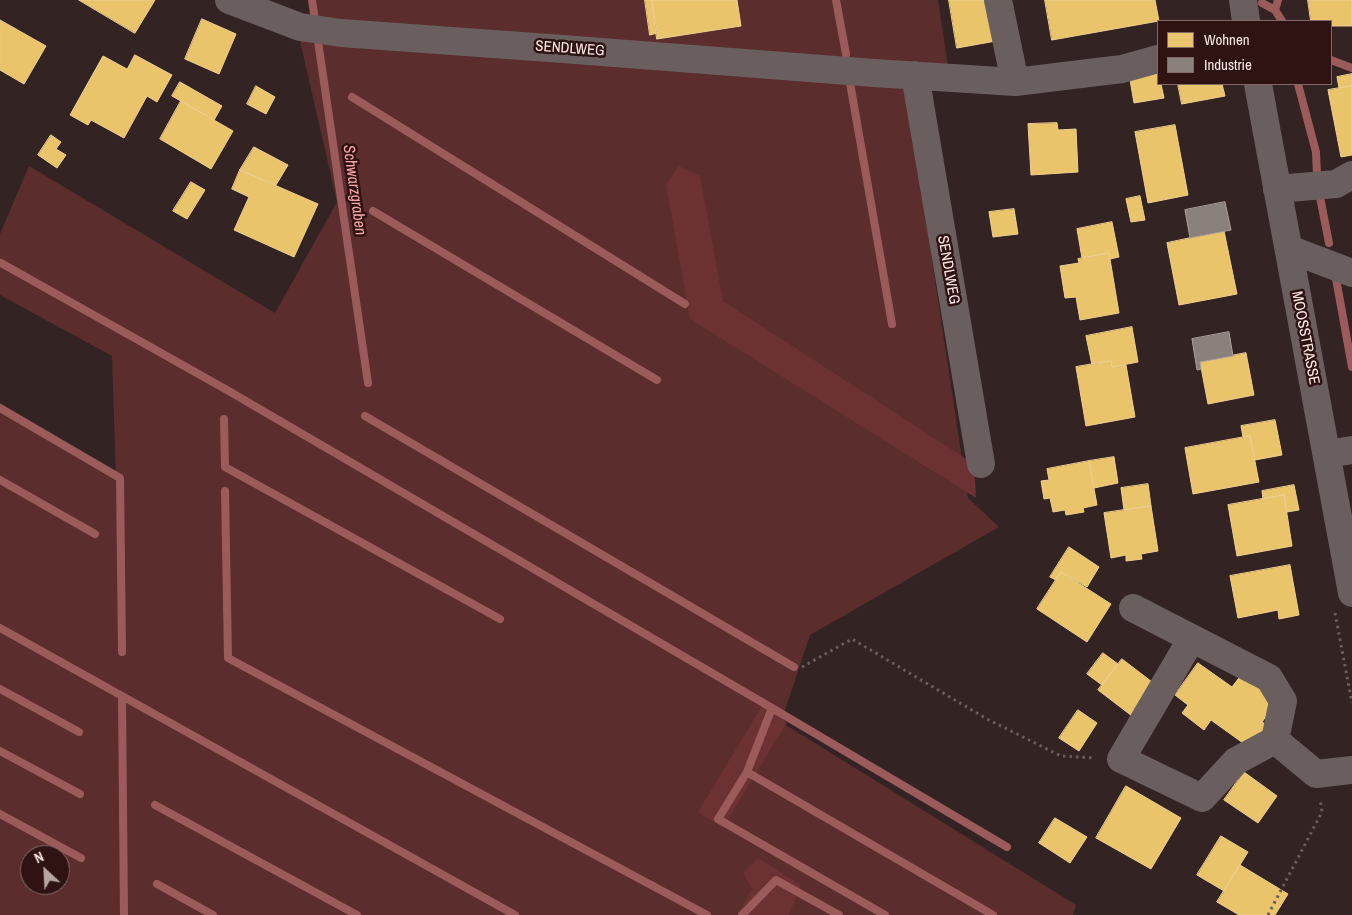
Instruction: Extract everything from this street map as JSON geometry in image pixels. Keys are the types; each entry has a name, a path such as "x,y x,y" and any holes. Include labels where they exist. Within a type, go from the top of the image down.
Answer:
{"street":[{"name":"SENDLWEG","path":"228,0 300,26 341,33 1015,82 1122,68 1157,60"},
{"path":"998,0 1015,82"},
{"path":"1242,0 1246,20"},
{"name":"SENDLWEG","path":"915,75 981,464"},
{"name":"MOOSSTRASSE","path":"1258,85 1289,249 1340,452 1352,593"},
{"path":"1277,189 1336,184 1352,175"},
{"path":"1289,249 1352,273"},
{"path":"1133,608 1268,678 1283,701 1275,740"},
{"path":"1192,638 1121,759 1202,798 1236,761 1275,740"},
{"path":"1275,740 1316,774 1352,770"}],"path":[{"path":"802,667 852,639 987,719 1061,756 1121,759"},
{"path":"1268,915 1322,812 1316,774"}],"shaded area":[{"path":"308,0 938,0 949,73 906,89 968,498 999,527 810,635 781,722 1076,905 1073,915 0,915 0,413 116,479 112,356 0,295 0,234 29,166 275,313 337,202 300,41 311,16"},
{"path":"679,166 700,176 723,301 974,464 976,498 690,319 666,184"},
{"path":"762,706 787,722 723,828 698,812"},
{"path":"758,858 801,885 789,915 738,915 752,889 743,873"}],"building: Wohnen":[{"path":"79,0 155,0 135,33"},
{"path":"645,0 652,0 657,33 650,35"},
{"path":"652,0 737,0 741,26 657,39"},
{"path":"949,0 988,0 996,41 957,48"},
{"path":"1045,0 1155,0 1159,20 1157,21 1052,40"},
{"path":"1308,0 1352,0 1352,26 1332,26 1332,20 1311,20"},
{"path":"202,19 236,34 219,74 185,59"},
{"path":"0,20 46,46 24,84 0,70"},
{"path":"135,55 172,75 157,102 147,96 124,138 91,120 88,125 70,115 103,56 127,69"},
{"path":"1157,69 1157,85 1161,85 1164,98 1134,103 1129,74"},
{"path":"1352,74 1352,86 1339,88 1337,77"},
{"path":"180,82 222,106 214,120 172,96"},
{"path":"1178,85 1222,85 1225,96 1182,104"},
{"path":"256,86 275,97 266,114 247,104"},
{"path":"1352,86 1352,155 1341,157 1328,90"},
{"path":"181,101 233,131 211,169 160,139"},
{"path":"1057,123 1058,130 1076,129 1078,172 1031,175 1028,124"},
{"path":"1175,125 1188,195 1148,203 1135,132"},
{"path":"51,135 61,142 56,149 66,155 57,168 38,155"},
{"path":"254,147 288,165 276,185 240,170"},
{"path":"240,170 318,204 294,257 234,230 249,197 232,189"},
{"path":"191,182 205,190 187,219 173,211"},
{"path":"1140,196 1145,220 1131,222 1126,199"},
{"path":"1014,209 1018,234 993,237 989,212"},
{"path":"1112,222 1119,257 1110,259 1109,253 1082,258 1077,229"},
{"path":"1224,231 1237,294 1179,305 1167,243"},
{"path":"1109,253 1119,313 1080,320 1076,297 1065,298 1060,266 1079,263 1078,259"},
{"path":"1132,327 1138,362 1112,367 1111,361 1092,365 1086,336"},
{"path":"1246,353 1254,395 1208,404 1200,362"},
{"path":"1111,361 1112,367 1126,365 1135,417 1086,426 1076,367"},
{"path":"1275,420 1282,455 1255,460 1250,436 1243,437 1241,426"},
{"path":"1250,436 1259,482 1193,494 1185,448"},
{"path":"1114,457 1118,483 1094,488 1089,461"},
{"path":"1089,461 1097,505 1083,508 1084,512 1066,515 1065,510 1053,512 1050,498 1044,499 1041,481 1049,480 1047,469"},
{"path":"1148,484 1151,506 1124,510 1121,488"},
{"path":"1294,485 1299,510 1287,512 1284,495 1263,499 1262,491"},
{"path":"1284,495 1292,546 1237,556 1228,505"},
{"path":"1151,506 1158,551 1141,554 1142,559 1126,561 1126,555 1111,558 1104,513"},
{"path":"1069,547 1099,567 1087,587 1061,572 1056,580 1050,577"},
{"path":"1290,565 1299,615 1279,619 1278,610 1238,618 1230,576"},
{"path":"1061,572 1111,604 1087,642 1037,609"},
{"path":"1103,653 1118,664 1102,685 1087,674"},
{"path":"1122,659 1156,685 1132,716 1098,690"},
{"path":"1198,663 1232,687 1242,674 1278,700 1262,722 1267,725 1250,748 1211,720 1204,730 1182,713 1188,705 1175,695"},
{"path":"1078,710 1097,723 1079,751 1059,738"},
{"path":"1244,772 1277,796 1258,823 1224,800"},
{"path":"1126,786 1181,818 1151,869 1096,838"},
{"path":"1055,818 1087,837 1070,863 1039,843"},
{"path":"1221,836 1248,852 1224,891 1197,875"},
{"path":"1240,865 1288,894 1275,915 1239,915 1217,902"}],"building: Industrie":[{"path":"1225,202 1231,230 1190,238 1185,210"},
{"path":"1229,332 1233,356 1200,362 1201,369 1197,370 1192,339"}],"waterway":[{"name":"Schwarzgraben","path":"312,0 368,383"},
{"path":"836,0 846,54"},
{"path":"1275,10 1278,0"},
{"name":"Schwarzgraben","path":"1262,3 1275,10 1281,20"},
{"name":"Schwarzgraben","path":"1332,60 1352,68"},
{"path":"849,77 892,324"},
{"path":"1298,85 1316,152 1317,175"},
{"path":"352,97 685,304"},
{"path":"1320,197 1329,243"},
{"path":"373,211 657,380"},
{"path":"1,263 227,390 1007,847"},
{"path":"1335,273 1352,367"},
{"path":"0,408 120,478 122,652"},
{"path":"365,416 794,667"},
{"path":"224,419 225,467 500,619"},
{"path":"0,480 95,534"},
{"path":"225,491 228,658 707,915"},
{"path":"0,628 515,915"},
{"path":"0,689 79,732"},
{"path":"122,696 124,915"},
{"path":"772,708 747,772 993,915"},
{"path":"0,751 80,794"},
{"path":"747,772 718,819 885,915"},
{"path":"155,805 357,915"},
{"path":"0,814 81,858"},
{"path":"742,915 776,880 839,915"},
{"path":"157,884 213,915"}]}
